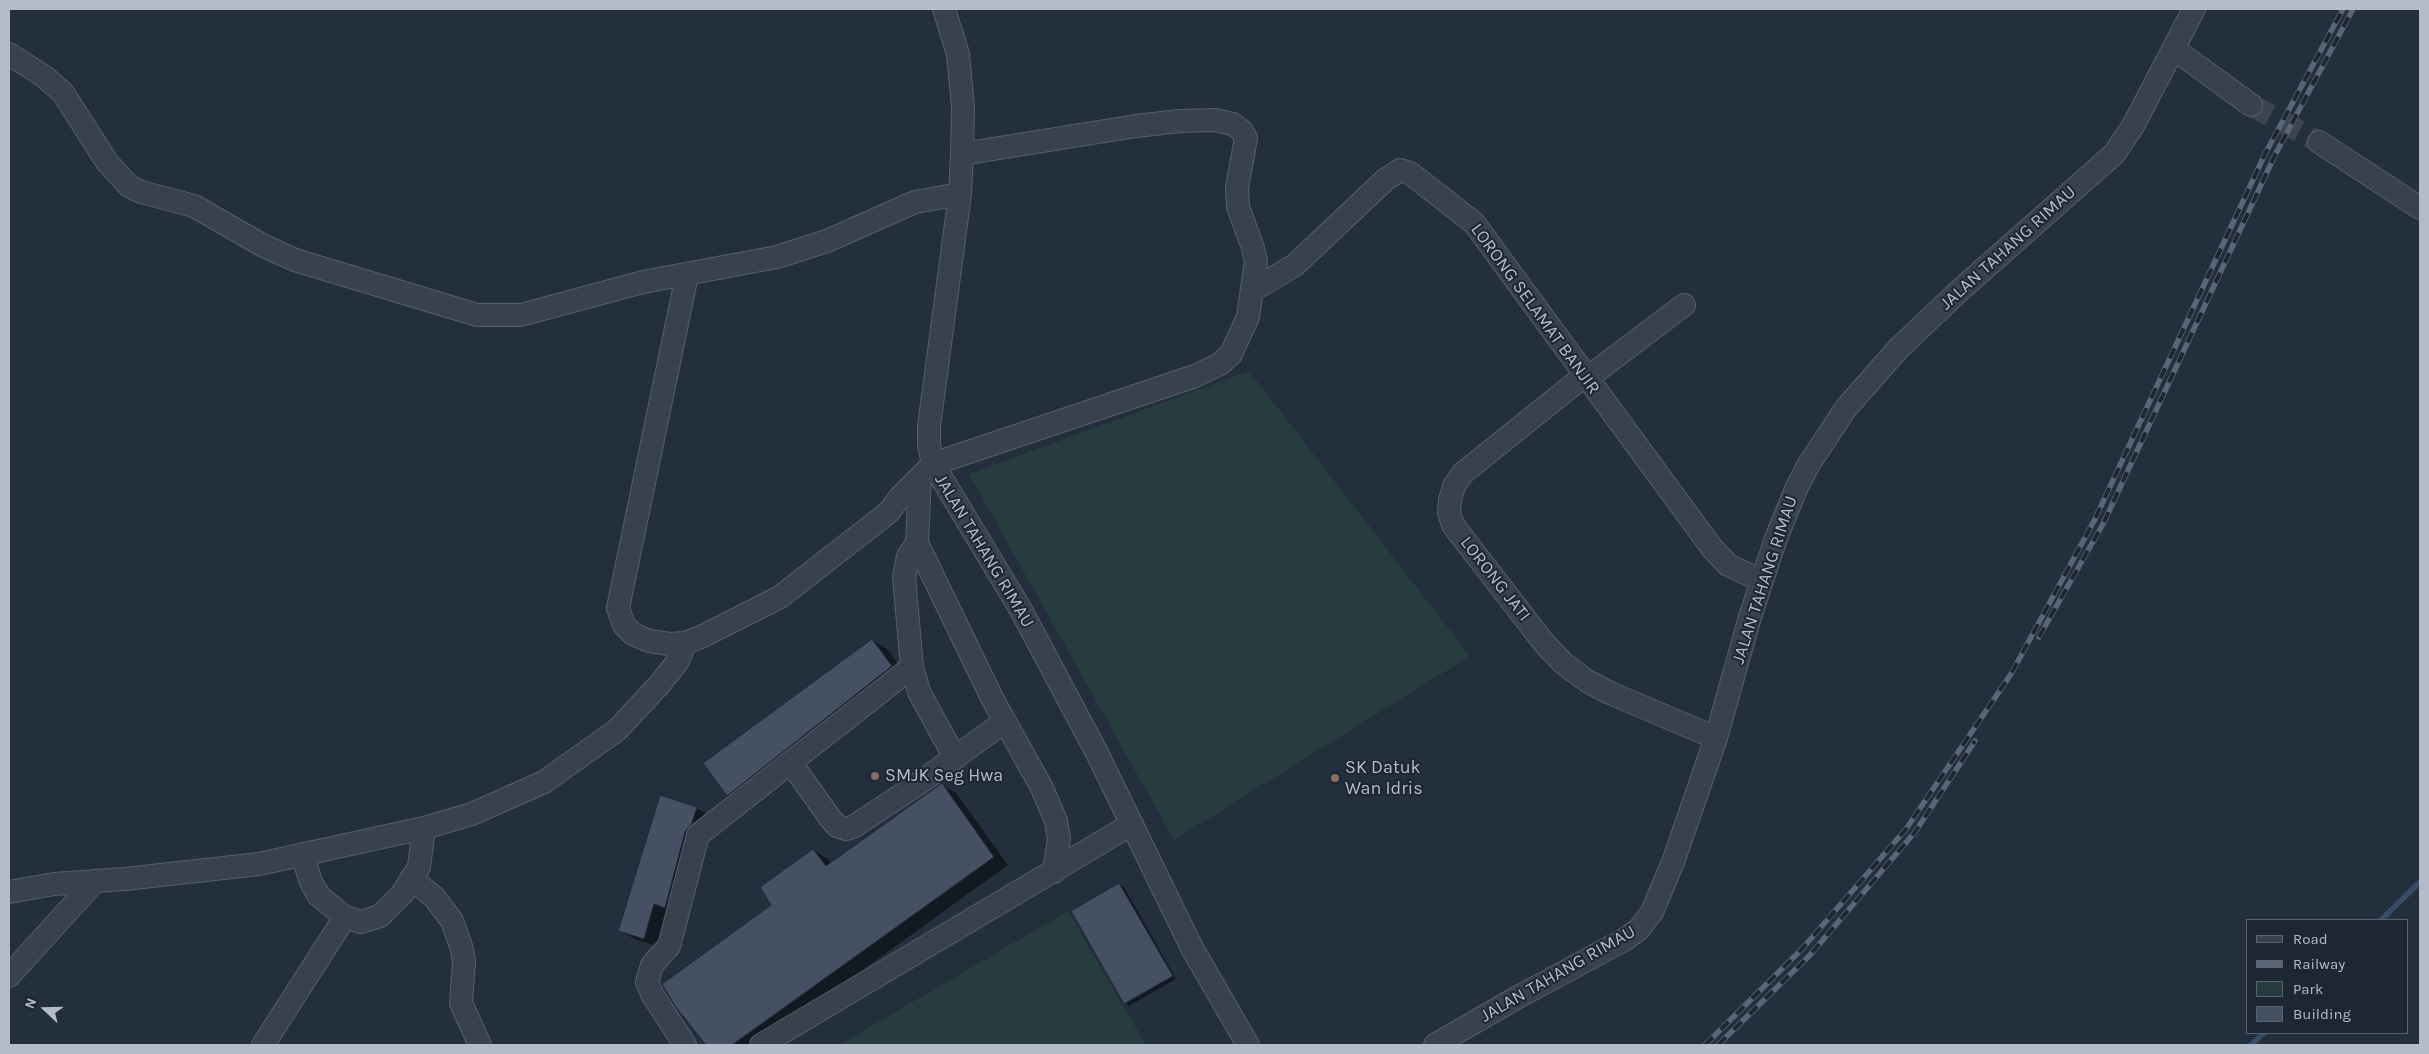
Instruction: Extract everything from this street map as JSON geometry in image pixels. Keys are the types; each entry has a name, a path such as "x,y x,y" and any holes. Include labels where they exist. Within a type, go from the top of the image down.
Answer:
{"street":[{"name":"JALAN TAHANG RIMAU","path":"944,9 958,54 962,107 962,154 960,194 929,426 926,470 1021,610 1132,824 1192,948 1248,1045"},
{"name":"JALAN TAHANG RIMAU","path":"1435,1045 1518,997 1624,940 1639,929 1652,912 1673,862 1716,738 1762,581 1796,488 1809,464 1846,408 1898,349 1959,290 2114,154 2133,126 2194,9"},
{"path":"2174,49 2251,105"},
{"path":"9,54 45,77 63,94 107,162 129,186 141,192 194,206 262,246 295,260 464,311 498,316 530,313 644,282 777,257 828,241 915,202 960,194"},
{"path":"687,274 618,608 624,625 633,634 649,641 670,644 685,643 735,621 780,597 889,512 900,497 926,470 1195,376 1220,364 1230,354 1239,339 1248,317 1256,261 1238,207 1237,188 1246,138 1242,131 1233,124 1215,120 1136,126 962,154"},
{"path":"2319,142 2420,208"},
{"name":"LORONG SELAMAT BANJIR","path":"1253,290 1295,265 1385,180 1400,170 1410,173 1474,223 1712,548 1728,565 1762,581"},
{"name":"LORONG JATI","path":"1684,305 1585,377 1463,473 1454,486 1449,513 1453,525 1544,643 1563,663 1587,681 1610,693 1716,738"},
{"path":"926,470 917,542 908,556 904,577 912,667 919,692 955,758"},
{"path":"917,542 1004,722 1042,788 1056,821 1059,839 1054,872"},
{"path":"9,892 54,884 95,882 259,864 424,828 472,814 544,782 617,730 659,685 678,661 685,643"},
{"path":"686,1045 666,1016 647,982 652,964 669,946 698,835 912,667"},
{"path":"791,763 830,818 837,826 846,829 853,827 955,758 1004,722"},
{"path":"761,1045 1132,824"},
{"path":"302,854 311,882 319,896 345,917 361,922 380,916 402,894 419,867 424,828"},
{"path":"411,879 434,897 452,921 462,949 464,962 461,1003 480,1045"},
{"path":"9,976 95,882"},
{"path":"263,1045 345,917"}],"green space":[{"path":"1249,371 1470,656 1174,840 969,474"},
{"path":"1068,911 1146,1045 839,1045"}],"building":[{"path":"872,639 892,666 727,796 703,763"},
{"path":"942,783 994,857 732,1045 706,1045 675,1006 662,984 771,905 760,887 813,849 826,866"},
{"path":"660,795 697,807 692,823 685,832 665,908 654,904 644,939 618,931"},
{"path":"1119,883 1173,976 1124,1004 1071,911"}],"waterway":[{"path":"2382,919 2420,882"},
{"path":"2251,1045 2263,1034"}],"tunnel":[{"path":"2251,105 2319,142"}],"railway":[{"path":"1705,1045 1802,949 1906,829 2011,674 2094,521 2265,154 2343,9"},
{"path":"2039,637 2103,524 2275,155 2353,9"},
{"path":"1718,1045 1810,955 1915,832 1975,741"}],"place":[{"name":"SMJK Seg Hwa","path":"875,776"},
{"name":"SK Datuk Wan Idris","path":"1335,778"}]}
